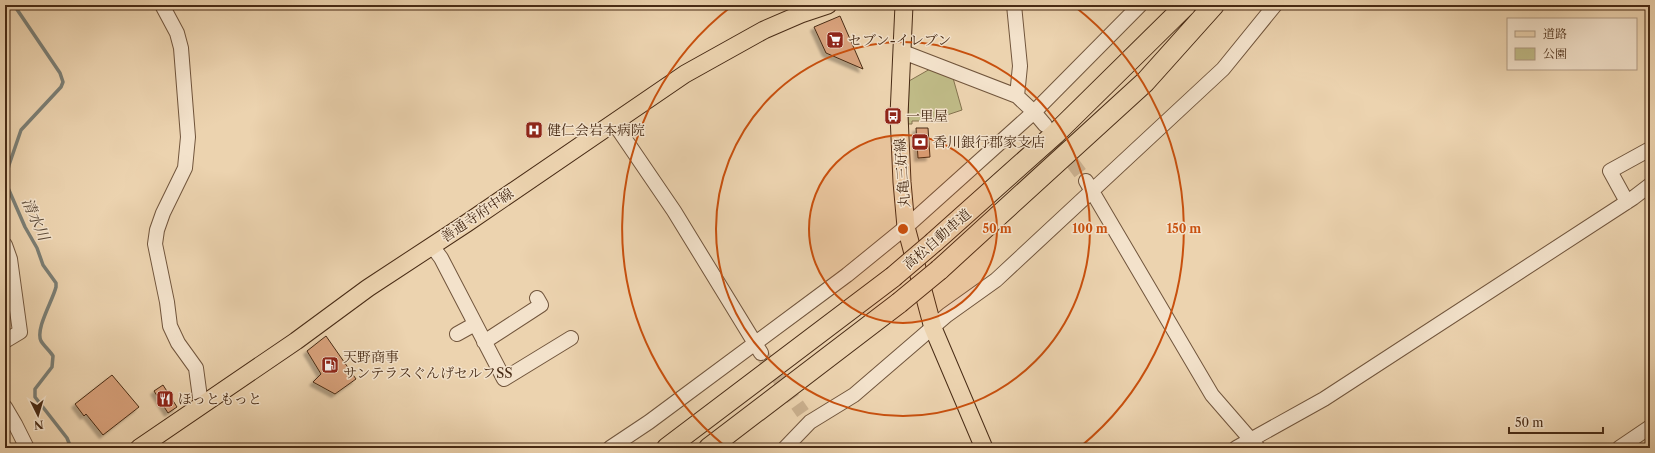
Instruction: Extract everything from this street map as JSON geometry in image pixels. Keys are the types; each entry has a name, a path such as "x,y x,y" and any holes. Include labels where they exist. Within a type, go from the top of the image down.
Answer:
{"highway":[{"name":"高松自動車道","path":"667,448 893,277 1055,134 1186,5"},
{"name":"高松自動車道","path":"709,448 899,303 939,270 1145,82 1214,5"}],"main road":[{"name":"善通寺府中線","path":"139,448 296,341 368,288 685,74 798,10 828,5"},
{"name":"丸亀三好線","path":"904,5 899,115 906,227 933,328 984,448"}],"street":[{"path":"162,5 177,33 181,48 188,137 185,168 163,213 157,230 155,244 170,326 178,343 196,368 201,405"},
{"path":"1014,5 1020,66 1017,96"},
{"path":"610,448 758,349 906,227 1034,112 1140,5"},
{"path":"786,448 806,418 854,395 953,310 996,280 1089,186 1223,69 1275,5"},
{"path":"903,52 1017,96 1045,125"},
{"path":"614,123 674,211 758,349"},
{"path":"1627,202 1610,171 1650,149"},
{"path":"1236,448 1254,443 1324,399 1627,202 1650,185"},
{"path":"1089,186 1212,395 1225,412 1254,443"},
{"path":"5,245 10,259 20,332 5,341"},
{"path":"432,246 441,258 504,379 571,338"},
{"path":"484,342 542,306 537,298"},
{"path":"457,334 475,324"},
{"path":"5,407 16,424 27,448"},
{"path":"1619,448 1650,426"}],"green space":[{"path":"930,69 953,78 962,110 929,121 912,121 912,124 908,124 909,81"}],"building":[{"name":"セブン-イレブン","path":"840,16 863,69 826,53 814,27"},
{"path":"916,128 928,128 930,157 918,158"},
{"path":"326,336 356,379 335,394 313,382 321,374 307,351"},
{"path":"112,375 139,407 103,435 86,414 84,416 75,404"},
{"name":"ほっともっと","path":"163,385 177,407 168,413 154,391"}],"waterway":[{"name":"清水川","path":"14,5 60,73 63,82 61,87 21,130 5,181 25,227 37,248 43,265 56,283 54,293 40,329 41,341 53,356 52,367 35,389 35,397 67,438 71,448"}],"tunnel":[{"path":"1047,128 1086,181"},
{"path":"761,353 803,413"}],"place":[{"name":"セブン-イレブン","path":"835,40"},
{"name":"一里屋","path":"893,116"},
{"name":"健仁会岩本病院","path":"534,130"},
{"name":"香川銀行郡家支店","path":"920,142"},
{"name":"天野商事 サンテラスぐんげセルフSS","path":"330,365"},
{"name":"ほっともっと","path":"165,399"}]}
